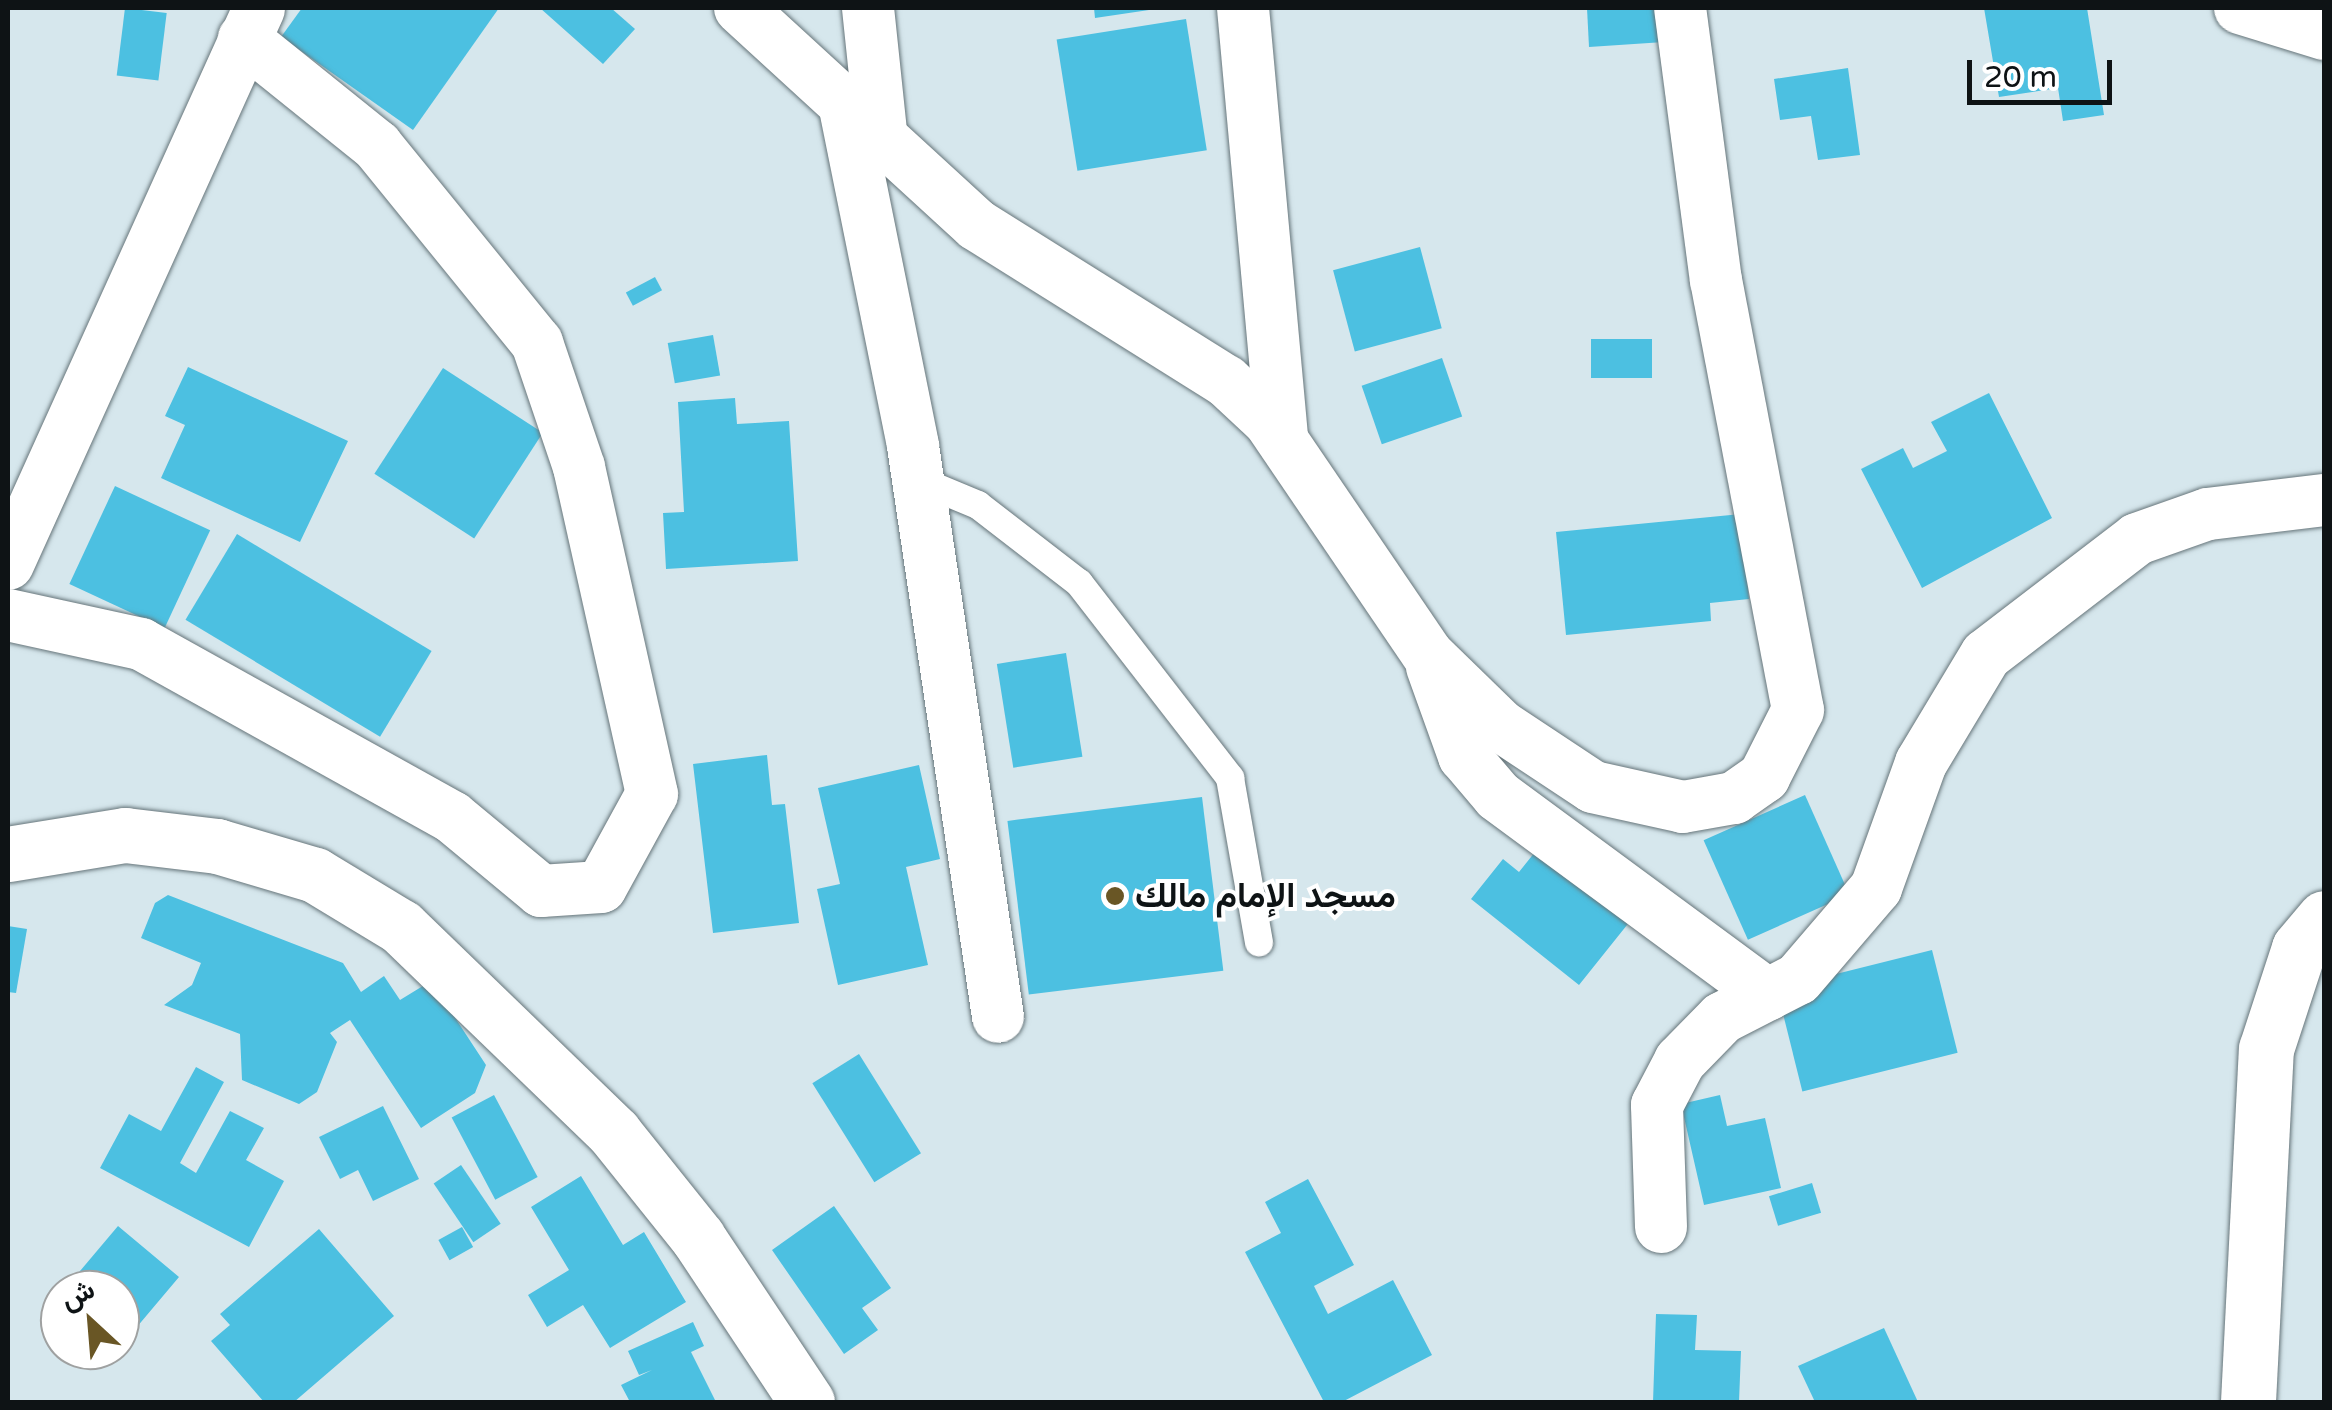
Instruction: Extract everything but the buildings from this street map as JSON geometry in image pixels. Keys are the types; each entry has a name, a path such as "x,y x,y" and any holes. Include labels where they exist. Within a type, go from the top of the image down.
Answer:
{"main road":[{"path":"8,854 125,835 218,846 315,875 401,928 614,1133 698,1238 806,1402"},
{"path":"2248,1402 2266,1050 2300,948 2324,918"}],"street":[{"path":"740,8 864,125 1021,258 1226,382 1282,438 1428,656 1501,726 1593,787 1635,801 1684,807 1734,798 1764,778 1789,743 1794,656 1748,461 1688,116 1680,8"},
{"path":"868,8 864,125 998,1016"},
{"path":"1243,8 1282,438"},
{"path":"2240,8 2324,34"},
{"path":"8,564 252,24 376,146 537,344 579,468 652,794 600,886 542,891 452,816 141,644 8,615"},
{"path":"1661,1227 1656,1106 1680,1061 1722,1018 1798,979 1876,888 1921,763 1986,655 2137,539 2208,514 2324,500"},
{"path":"1428,656 1464,756 1498,796 1768,994"}],"lane":[{"path":"918,480 978,505 1079,583 1230,778 1259,942"}],"place":[{"name":"مسجد الإمام مالك","path":"1115,896"}]}
